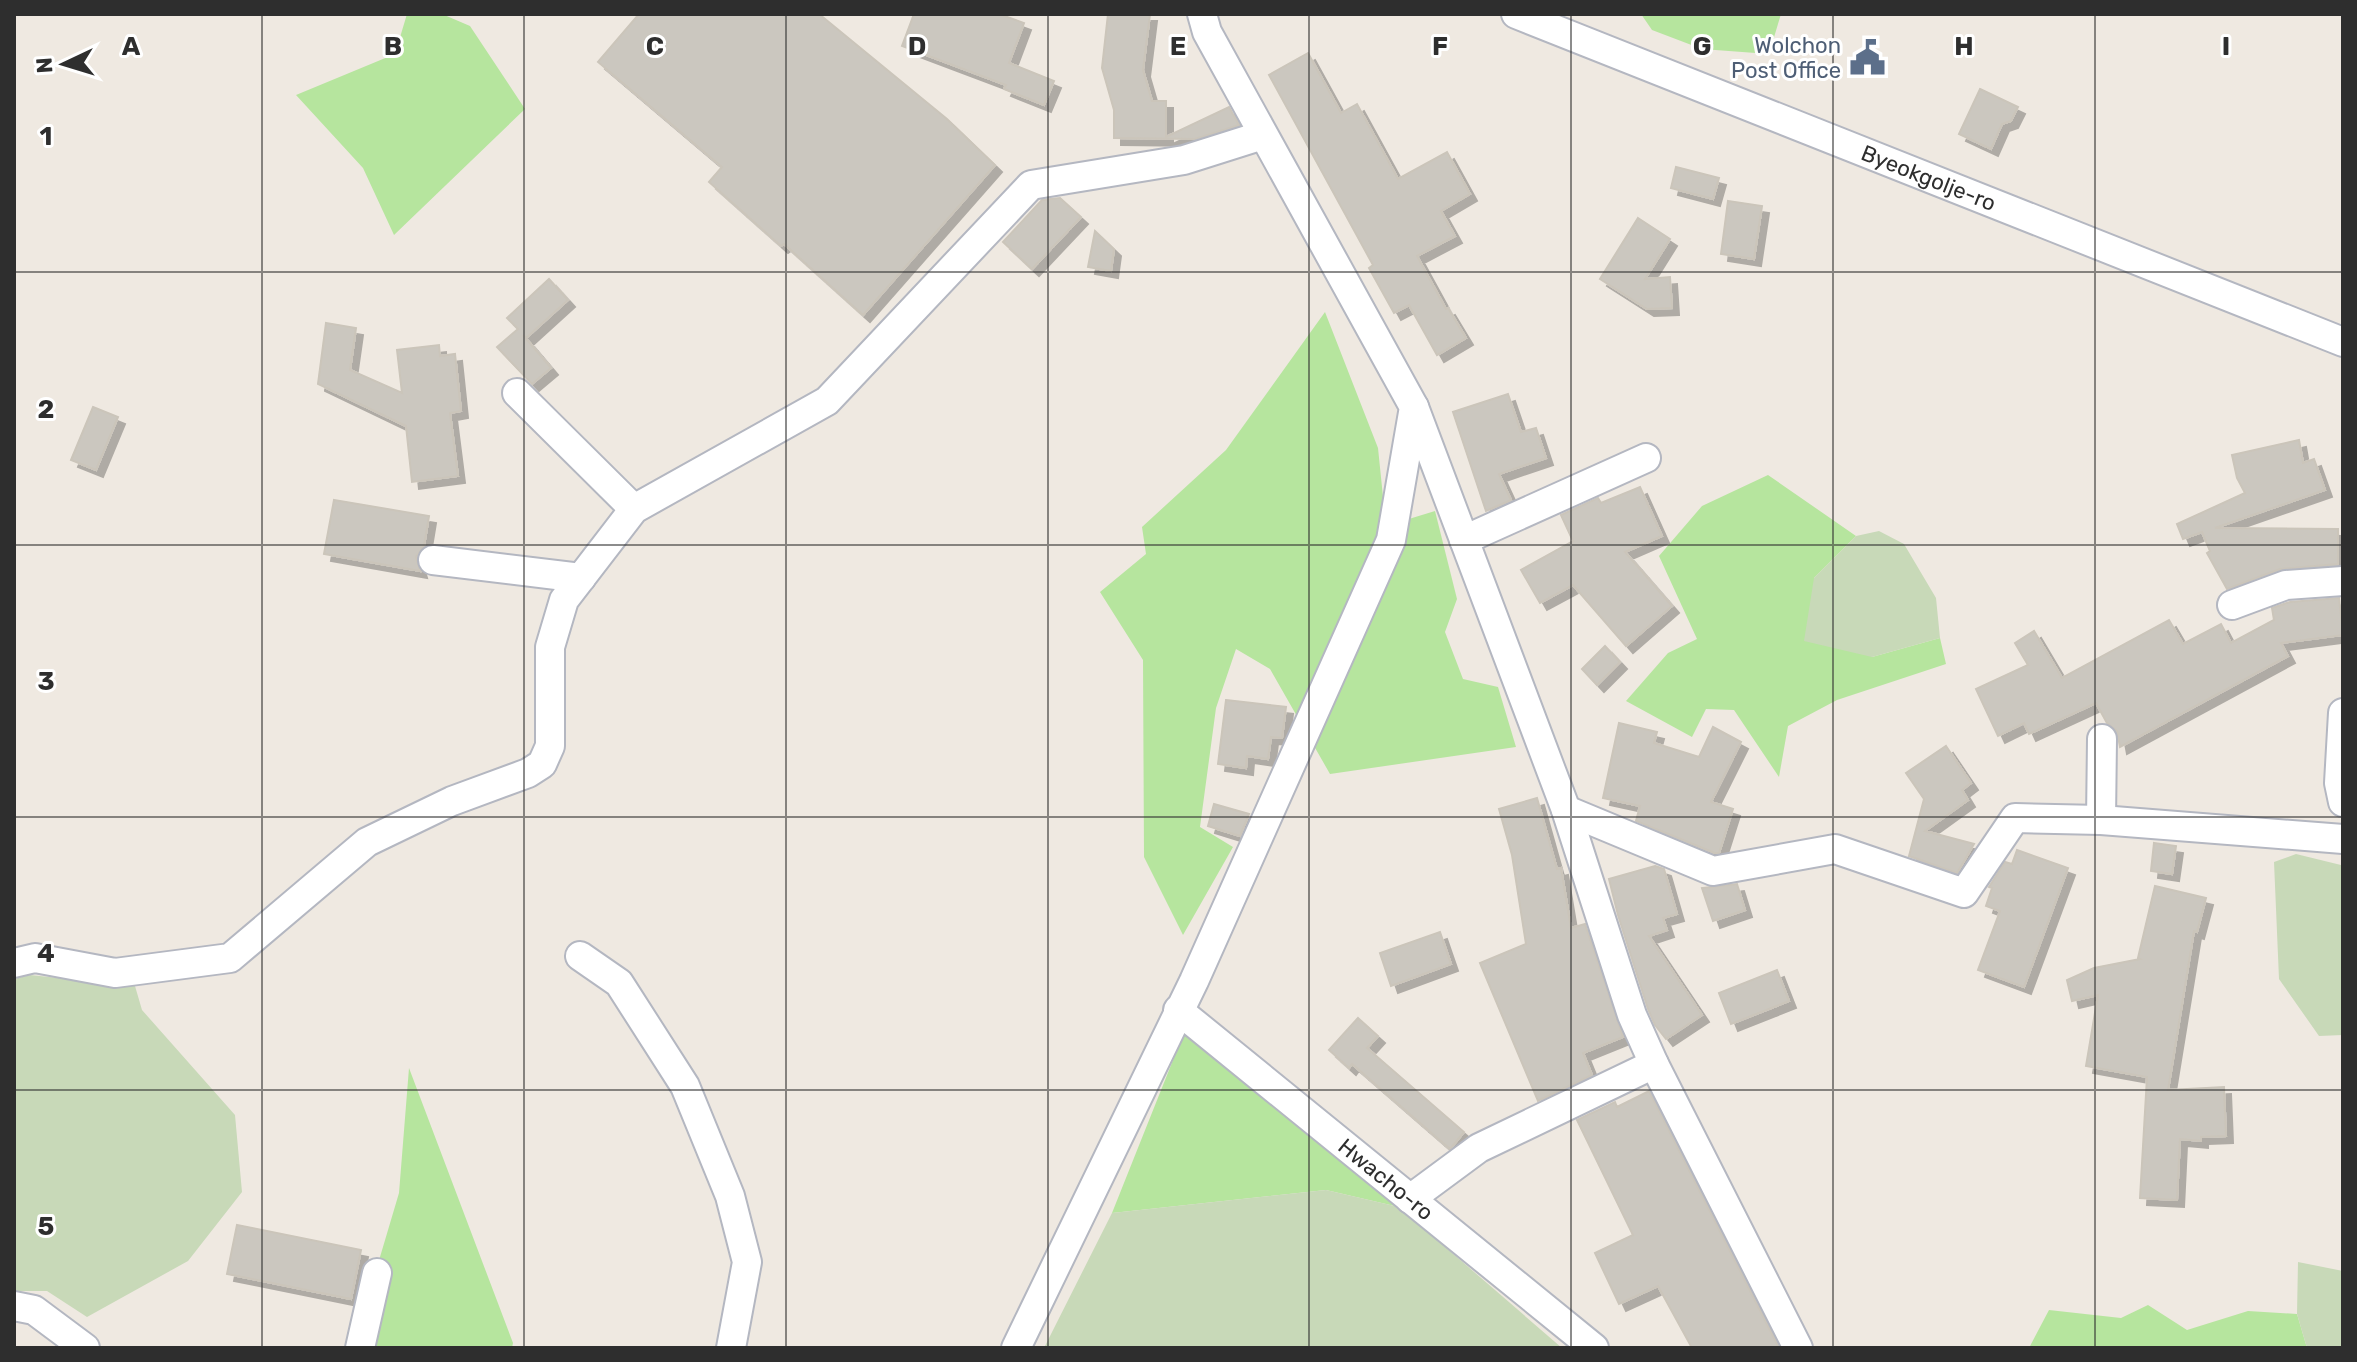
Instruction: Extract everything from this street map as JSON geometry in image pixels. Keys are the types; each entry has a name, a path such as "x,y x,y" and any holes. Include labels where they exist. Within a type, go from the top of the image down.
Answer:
{"street":[{"name":"Byeokgolje-ro","path":"1516,14 2343,342"},
{"path":"1208,20 1263,135 1414,407 1566,810 1632,1015 1798,1348"},
{"path":"14,963 35,958 115,973 230,958 367,842 452,801 528,773 542,764 550,746 550,647 564,600 634,509 827,401 1031,185 1184,160 1263,135"},
{"path":"517,393 634,509"},
{"path":"1016,1348 1194,981 1391,540 1414,407"},
{"path":"1464,540 1646,458"},
{"path":"433,560 581,578"},
{"path":"2232,605 2286,585 2343,581"},
{"path":"2342,790 2343,713"},
{"path":"2101,820 2102,739"},
{"path":"1566,810 1713,871 1835,849 1964,893 2015,818 2101,820 2343,839"},
{"path":"580,956 619,983 685,1086 730,1196 747,1262 731,1348"},
{"name":"Hwacho-ro","path":"1178,1010 1594,1348"},
{"path":"1410,1199 1479,1148 1654,1064"},
{"path":"360,1348 377,1273"},
{"path":"14,1306 34,1310 85,1348"}],"green space":[{"path":"407,14 442,14 470,26 525,109 394,235 363,168 296,95 395,54"},
{"path":"1641,14 1781,14 1769,54 1702,49 1652,30"},
{"path":"1325,312 1378,448 1386,526 1435,511 1457,599 1445,632 1463,679 1498,687 1516,747 1330,774 1270,669 1236,649 1216,708 1200,827 1233,847 1183,935 1144,857 1143,660 1100,592 1146,554 1142,527 1226,450"},
{"path":"1768,475 1856,536 1814,578 1872,657 1940,638 1946,664 1837,700 1788,726 1779,777 1734,710 1706,709 1692,737 1626,701 1668,653 1697,639 1659,556 1702,506"},
{"path":"1879,531 1904,544 1936,598 1940,638 1872,657 1804,641 1814,578 1856,536"},
{"path":"2296,854 2341,865 2343,1035 2319,1036 2279,979 2274,862"},
{"path":"30,975 135,986 142,1010 235,1115 242,1192 188,1261 87,1317 47,1291 14,1291 14,979"},
{"path":"1185,1030 1399,1207 1326,1190 1112,1213"},
{"path":"409,1068 513,1343 512,1348 353,1348 399,1193"},
{"path":"1326,1190 1399,1207 1562,1348 1044,1348 1112,1213"},
{"path":"2298,1262 2343,1271 2343,1348 2307,1348 2297,1314"},
{"path":"2148,1305 2187,1330 2248,1311 2297,1314 2307,1348 2029,1348 2049,1310 2121,1318"}],"building":[{"path":"639,14 819,14 947,119 995,165 863,315 709,182 722,167 598,62"},
{"path":"914,14 999,14 1024,23 1009,63 1054,81 1044,105 1004,89 1006,85 902,46"},
{"path":"1108,14 1150,14 1143,70 1152,101 1166,101 1166,137 1229,107 1239,125 1195,139 1114,138 1114,110 1102,68"},
{"path":"1308,53 1341,113 1357,104 1398,179 1447,152 1470,194 1441,211 1455,236 1417,256 1466,338 1437,355 1409,305 1394,313 1369,268 1373,265 1269,75"},
{"path":"1980,89 2018,107 2011,121 2002,124 1991,149 1959,134"},
{"path":"1676,167 1719,178 1713,199 1671,188"},
{"path":"1060,198 1081,217 1032,269 1003,242 1042,200"},
{"path":"1728,201 1762,206 1754,259 1721,254"},
{"path":"1638,218 1670,239 1645,279 1670,277 1672,308 1647,309 1600,279"},
{"path":"1095,231 1114,249 1111,271 1088,267"},
{"path":"549,279 568,300 526,338 523,335 551,368 532,384 497,347 518,329 507,318"},
{"path":"326,323 356,328 350,370 402,393 397,350 439,345 440,356 455,354 461,411 450,413 458,476 412,482 406,426 318,384"},
{"path":"1508,394 1521,432 1536,428 1546,458 1499,474 1511,500 1486,511 1453,412"},
{"path":"93,407 118,417 96,470 71,460"},
{"path":"2299,440 2303,463 2314,459 2325,490 2215,528 2338,529 2338,564 2280,569 2227,589 2207,553 2210,551 2202,532 2183,539 2177,524 2245,493 2237,478 2232,455"},
{"path":"1640,487 1662,536 1625,552 1672,606 1626,646 1573,585 1540,603 1521,570 1573,541 1561,515 1598,498 1601,503"},
{"path":"334,500 429,516 424,546 416,557 420,571 324,554"},
{"path":"2339,598 2343,635 2281,643 2288,656 2120,747 2117,731 2107,723 2096,703 2029,734 2024,723 1998,736 1976,689 2028,665 2015,643 2034,631 2062,678 2169,620 2183,644 2221,624 2231,643 2274,620 2272,608 2290,602"},
{"path":"1605,646 1620,662 1597,685 1582,669"},
{"path":"1226,700 1286,707 1282,738 1271,737 1268,759 1247,756 1246,768 1218,764"},
{"path":"1619,723 1657,732 1654,743 1699,757 1713,727 1741,742 1711,802 1733,809 1719,853 1636,821 1640,806 1603,798"},
{"path":"1946,746 1971,783 1962,790 1968,800 1925,831 1974,844 1957,873 1909,856 1924,799 1906,773"},
{"path":"1537,798 1557,869 1561,868 1571,928 1585,924 1623,1037 1583,1053 1592,1075 1538,1101 1480,963 1526,944 1512,855 1499,809"},
{"path":"1214,804 1249,814 1240,836 1208,826"},
{"path":"2154,843 2176,846 2172,874 2151,871"},
{"path":"2017,850 2068,868 2024,987 1978,970 2000,911 1986,906 1992,888 1989,887 2005,862 2012,864"},
{"path":"1655,866 1664,869 1677,914 1663,918 1667,930 1649,936 1702,1015 1666,1039 1648,1009 1609,879"},
{"path":"1737,884 1745,910 1713,921 1702,888"},
{"path":"2155,886 2206,898 2197,932 2194,931 2168,1090 2224,1087 2226,1136 2201,1137 2201,1141 2180,1139 2177,1200 2140,1198 2147,1077 2086,1066 2098,995 2072,1001 2067,980 2094,968 2140,959"},
{"path":"1440,932 1451,964 1391,986 1380,953"},
{"path":"1777,970 1789,1001 1731,1024 1719,993"},
{"path":"1358,1018 1378,1036 1367,1048 1464,1132 1450,1149 1352,1064 1349,1068 1329,1050"},
{"path":"1649,1091 1779,1348 1692,1348 1658,1286 1619,1304 1595,1253 1633,1235 1577,1120 1615,1102 1617,1107"},
{"path":"237,1225 361,1250 351,1299 227,1274"}],"place":[{"name":"Wolchon Post Office","path":"1867,58"}]}
